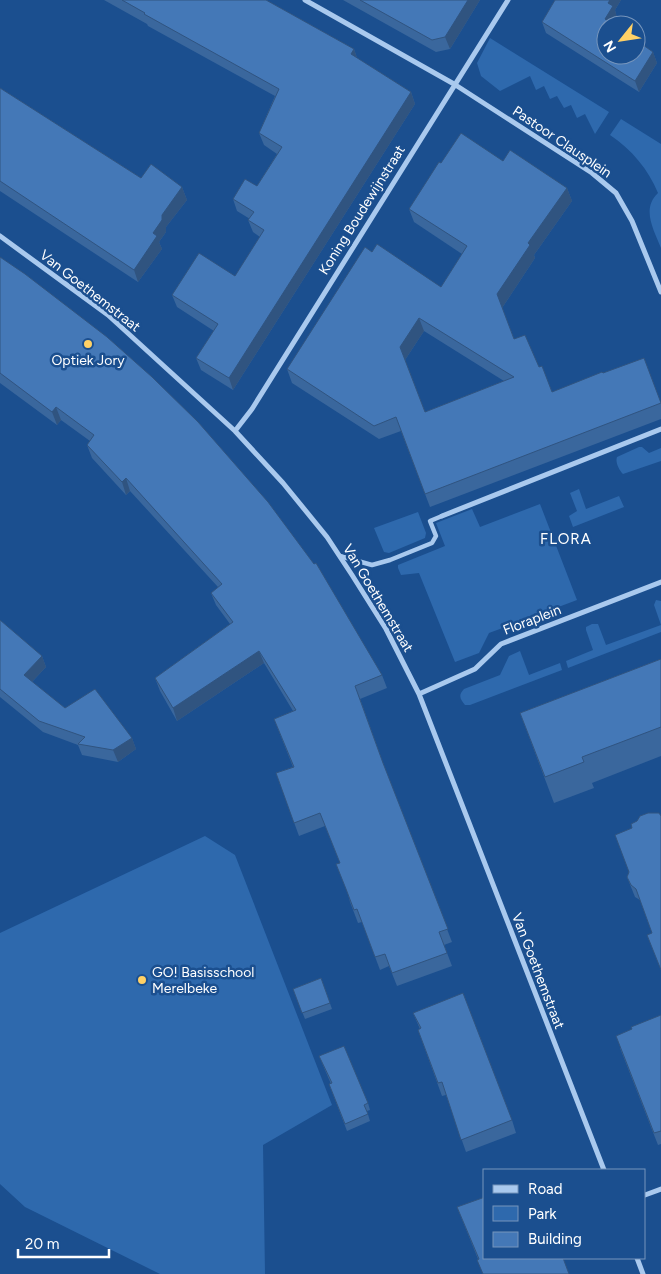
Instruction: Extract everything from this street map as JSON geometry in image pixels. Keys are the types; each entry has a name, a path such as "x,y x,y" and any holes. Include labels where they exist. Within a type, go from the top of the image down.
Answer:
{"street":[{"name":"Pastoor Clausplein","path":"304,0 454,84 592,173 616,193 632,221 661,292"},
{"name":"Koning Boudewijnstraat","path":"235,431 252,409 508,0"},
{"name":"Van Goethemstraat","path":"0,236 108,315 235,431 283,483 340,556 386,629 419,694 604,1169"},
{"path":"340,556 372,565 390,560 432,543 436,536 430,521 661,429"},
{"name":"Floraplein","path":"419,694 475,669 501,644 661,582"},
{"path":"646,1195 661,1189"},
{"path":"637,1259 643,1274"}],"green space":[{"path":"490,38 609,112 595,134 585,114 577,118 571,105 564,108 557,96 550,99 544,86 536,90 530,76 500,91 481,76 477,63"},
{"path":"621,119 661,144 661,248 650,220 650,206 658,193 638,161 610,135"},
{"path":"642,447 649,453 661,448 661,461 623,474 618,466 617,457"},
{"path":"579,489 586,509 619,496 624,507 573,527 569,516 577,511 570,493"},
{"path":"540,504 577,600 489,633 479,653 455,662 419,573 401,575 398,565 445,546 436,523 472,509 480,527"},
{"path":"418,512 426,533 425,538 389,553 384,552 374,528"},
{"path":"656,600 661,601 661,625 654,605"},
{"path":"592,624 598,624 606,645 661,625 661,632 568,668 566,661 593,650 586,630 586,627"},
{"path":"520,651 529,675 560,663 562,670 470,705 465,705 460,697 464,689 500,675 509,656"},
{"name":"GO! Basisschool Merelbeke","path":"205,836 235,855 332,1105 263,1145 265,1274 160,1274 25,1207 0,1184 0,933"}],"building":[{"path":"122,0 266,0 354,49 351,54 411,92 229,378 196,358 218,324 172,295 199,253 235,276 264,230 248,220 254,212 233,199 245,179 257,186 282,147 259,133 279,89"},
{"path":"360,0 468,0 445,37 432,40"},
{"path":"555,0 610,0 608,3 613,6 607,15 596,15 596,56 542,22"},
{"path":"646,47 653,52 646,63"},
{"path":"610,65 645,65 635,81"},
{"path":"0,88 141,178 151,164 182,187 162,215 162,220 153,233 157,236 134,270 0,181"},
{"path":"461,133 503,161 510,150 567,188 528,243 530,245 497,294 514,339 525,335 539,367 542,366 552,392 644,358 661,403 425,494 396,417 374,426 287,369 365,247 372,252 377,244 441,287 467,246 409,209 439,162 441,163","holes":["419,318 514,377 425,412 400,347"]},
{"path":"0,257 107,337 152,377 198,422 268,502 314,564 316,563 382,675 355,686 448,929 439,932 447,953 392,973 385,954 375,957 357,909 354,910 336,864 340,863 320,813 294,823 276,773 294,767 274,719 296,710 259,651 173,708 155,678 233,622 211,593 222,584 126,478 122,482 87,445 94,435 56,407 52,412 0,373"},
{"path":"0,620 42,656 24,675 65,708 95,689 132,738 113,750 78,744 85,737 39,721 0,689"},
{"path":"661,659 661,727 582,757 584,762 545,777 520,713"},
{"path":"648,813 659,813 661,816 661,970 647,935 652,933 636,889 631,885 627,877 629,872 615,835 632,828 631,824 637,821 640,816"},
{"path":"321,978 330,1003 302,1013 293,989"},
{"path":"463,993 512,1120 461,1140 442,1082 438,1083 418,1030 421,1028 413,1013"},
{"path":"661,1015 661,1131 654,1133 616,1036 632,1029 631,1027"},
{"path":"344,1046 368,1103 364,1105 368,1114 345,1124 329,1084 332,1083 319,1056"},
{"path":"483,1198 483,1259 563,1259 569,1274 483,1274 477,1260 479,1259 457,1207"}],"place":[{"name":"Optiek Jory","path":"88,344"},
{"name":"GO! Basisschool Merelbeke","path":"142,980"}],"district":[{"name":"FLORA","path":"566,539"}]}
